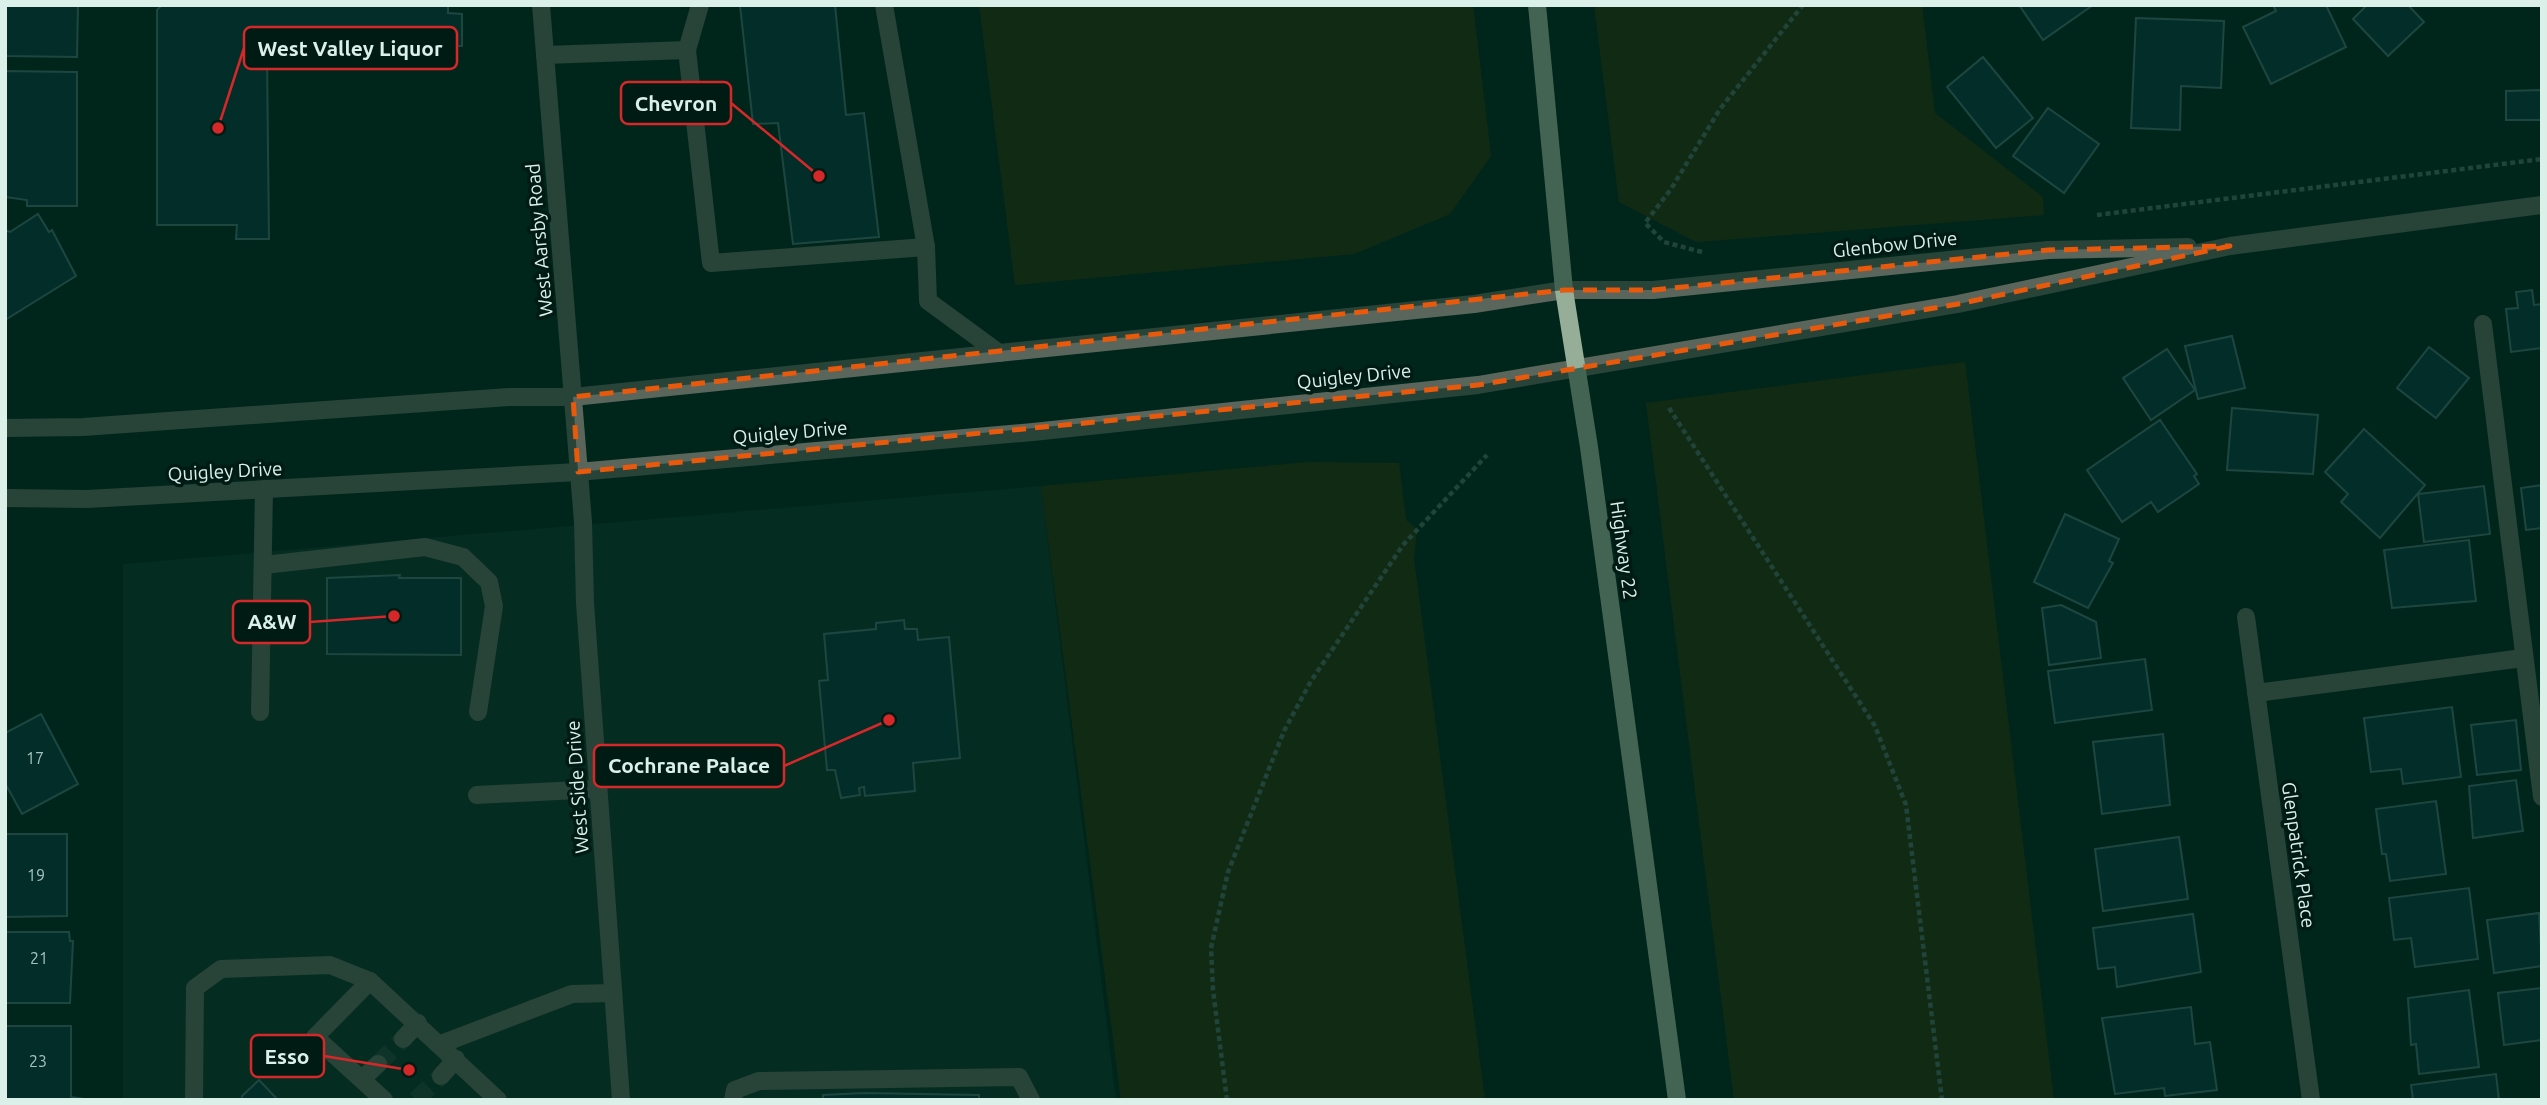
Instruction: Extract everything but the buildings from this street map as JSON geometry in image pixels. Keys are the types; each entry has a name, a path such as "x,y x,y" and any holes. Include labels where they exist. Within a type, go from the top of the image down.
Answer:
{"main road":[{"name":"Highway 22","path":"1537,5 1564,290 1677,1100"}],"street":[{"name":"West Aarsby Road","path":"541,5 578,472"},
{"path":"700,5 687,50 711,263 926,247"},
{"path":"884,5 926,247 928,301 999,353"},
{"path":"545,55 687,50"},
{"name":"Glenbow Drive","path":"1576,368 1958,304 2230,246 2542,205"},
{"name":"Glenbow Drive","path":"1564,290 1653,290 2048,250 2230,246"},
{"path":"5,428 83,427 509,397 573,397 1460,305 1564,290"},
{"path":"2483,324 2522,658 2542,797"},
{"name":"Quigley Drive","path":"5,498 87,499 578,472 1034,432 1478,385 1576,368"},
{"name":"West Side Drive","path":"578,472 621,1100"},
{"path":"260,712 264,489"},
{"path":"264,565 425,547 463,556 489,582 494,606 478,712"},
{"name":"Glenpatrick Place","path":"2246,617 2311,1100"},
{"path":"2256,693 2522,658"},
{"path":"477,795 598,789"},
{"path":"194,1100 195,988 221,969 330,965 370,981 441,1044 498,1100"},
{"path":"370,981 315,1037 384,1100"},
{"path":"441,1044 572,994 613,992"},
{"path":"403,1039 418,1023"},
{"path":"441,1076 456,1059"},
{"path":"362,1079 378,1064"},
{"path":"733,1100 735,1090 759,1080 1019,1077 1031,1100"}],"path":[{"path":"1714,253 1677,248 1664,242 1645,223 1671,189 1720,109 1803,5"},
{"path":"2085,217 2542,159"},
{"path":"1669,408 1875,726 1894,770 1906,805 1942,1100"},
{"path":"1227,1100 1213,990 1211,948 1228,872 1284,730 1311,681 1403,545 1487,455"}],"highlighted area":[{"path":"2230,246 1958,304 1478,385 578,472 573,397 1564,290 1653,290 2048,250"}],"shaded area":[{"path":"1041,486 1116,1100 123,1100 123,564"}],"green space":[{"path":"979,5 1473,5 1491,156 1450,214 1354,254 1015,285"},
{"path":"1594,5 1922,5 1935,113 2043,197 2044,215 1696,242 1619,202"},
{"path":"1965,362 2054,1100 1734,1100 1646,403"},
{"path":"1310,462 1399,463 1406,520 1417,529 1414,559 1485,1100 1121,1100 1041,486"}],"tunnel":[{"path":"378,1064 403,1039"},
{"path":"416,1100 441,1076"}],"place":[{"name":"West Valley Liquor","path":"218,128"},
{"name":"Chevron","path":"819,176"},
{"name":"A&W","path":"394,616"},
{"name":"Cochrane Palace","path":"889,720"},
{"name":"Esso","path":"409,1070"}]}
